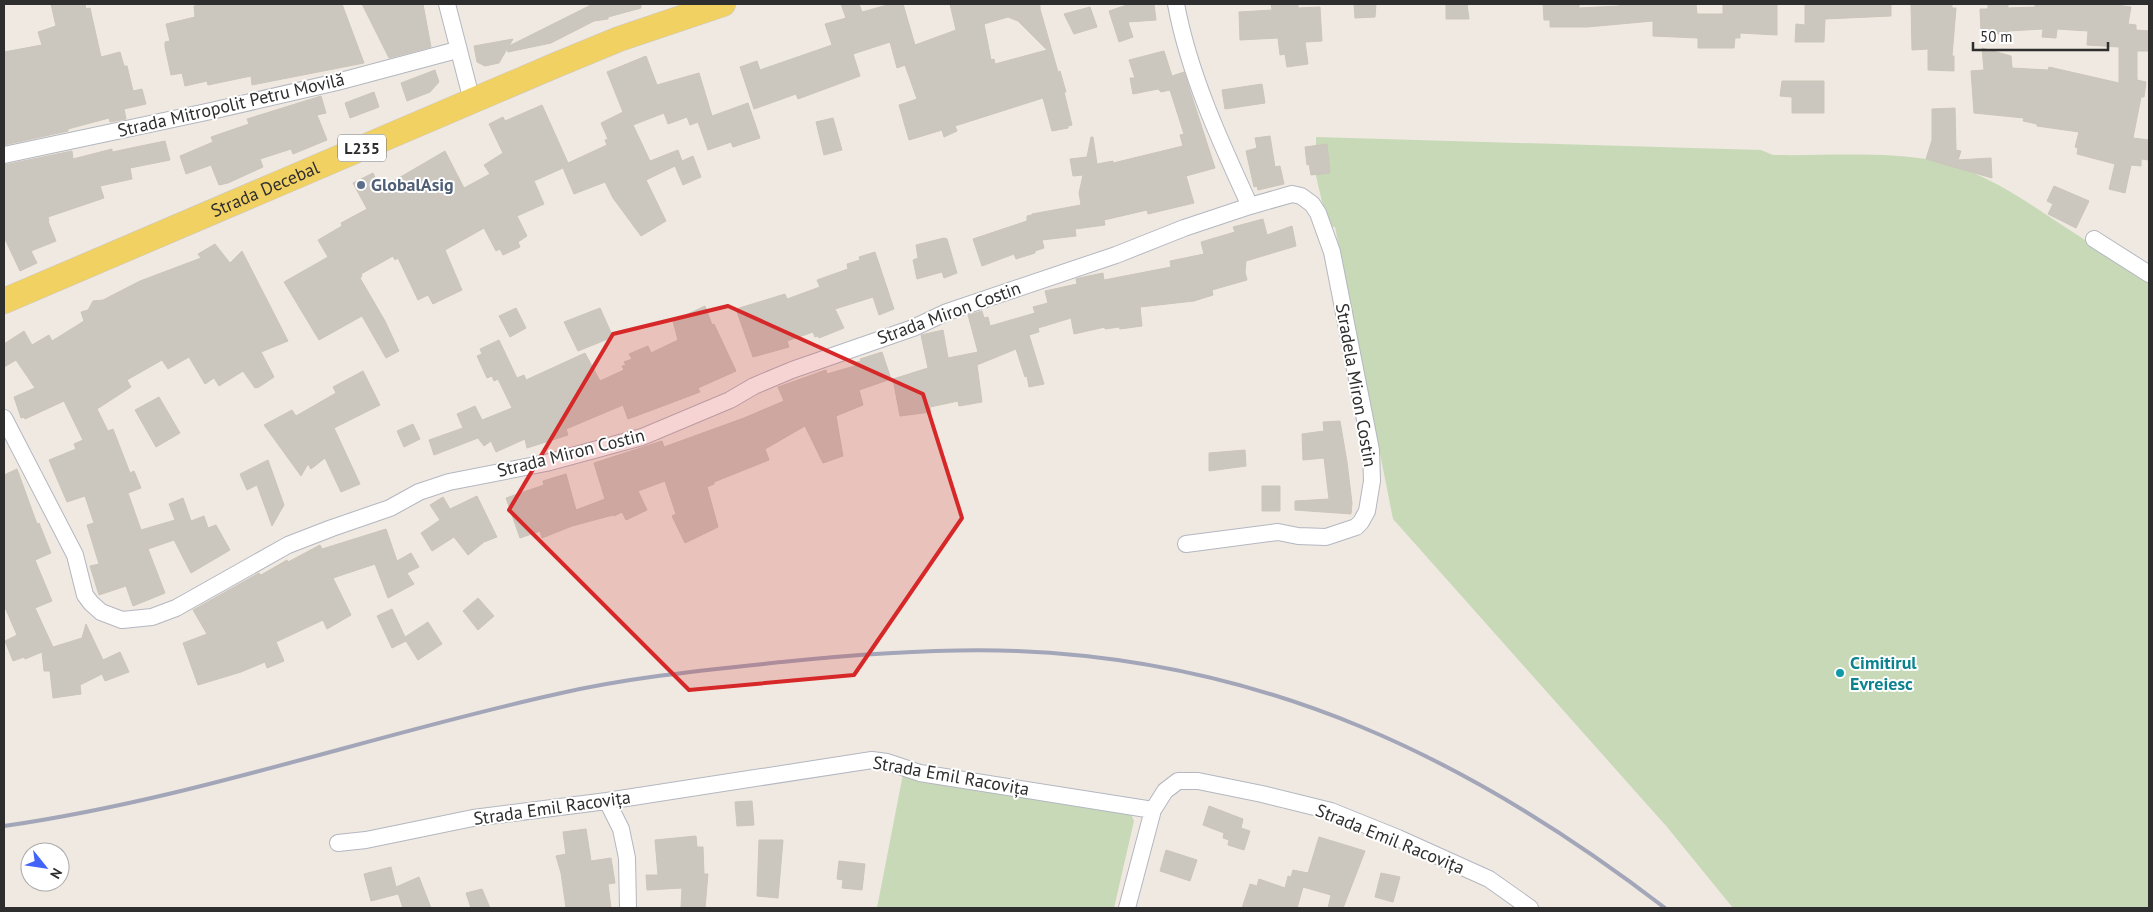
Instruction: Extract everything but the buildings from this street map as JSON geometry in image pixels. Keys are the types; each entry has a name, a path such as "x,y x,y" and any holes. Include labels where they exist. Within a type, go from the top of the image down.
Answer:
{"main road":[{"name":"Strada Decebal","path":"4,301 619,38 723,4"}],"street":[{"path":"447,4 457,50 472,101"},
{"path":"1176,4 1194,72 1228,159 1250,206"},
{"name":"Strada Mitropolit Petru Movilă","path":"4,155 337,82 457,50"},
{"name":"Stradela Miron Costin","path":"1186,544 1278,532 1298,536 1326,537 1356,527 1362,522 1367,511 1372,482 1371,450 1332,252 1318,213 1312,204 1301,196 1292,194 1273,199"},
{"name":"Strada Miron Costin","path":"4,418 75,555 85,595 91,604 101,612 122,620 152,617 176,608 288,545 390,508 419,492 449,482 546,464 642,437 730,400 754,386 792,370 913,328 947,312 1116,255 1184,228 1273,199"},
{"path":"2094,239 2149,274"},
{"name":"Strada Emil Racovița","path":"338,843 366,840 473,818 607,801 872,760 887,762 920,773 1153,810 1165,791 1178,781 1207,783 1262,794 1331,812 1398,838 1489,879 1530,908"},
{"path":"607,801 621,830 627,858 628,908"},
{"path":"1127,908 1153,810"}],"highlighted area":[{"path":"728,306 923,394 962,518 854,675 689,690 509,510 613,334"}],"green space":[{"name":"Cimitirul Evreiesc","path":"1316,137 1761,150 1773,155 1876,155 1937,161 1972,172 1989,180 2149,279 2149,908 1733,908 1667,827 1393,519 1335,227 1328,227 1316,176"},
{"path":"903,774 1131,814 1134,821 1114,908 877,908"}],"railway":[{"path":"4,826 144,800 488,710 613,683 697,671 841,656 929,651 1017,651 1109,659 1196,674 1280,697 1362,727 1440,763 1517,806 1591,854 1665,908"}],"place":[{"name":"GlobalAsig","path":"361,185"},
{"name":"Cimitirul Evreiesc","path":"1840,673"}]}
